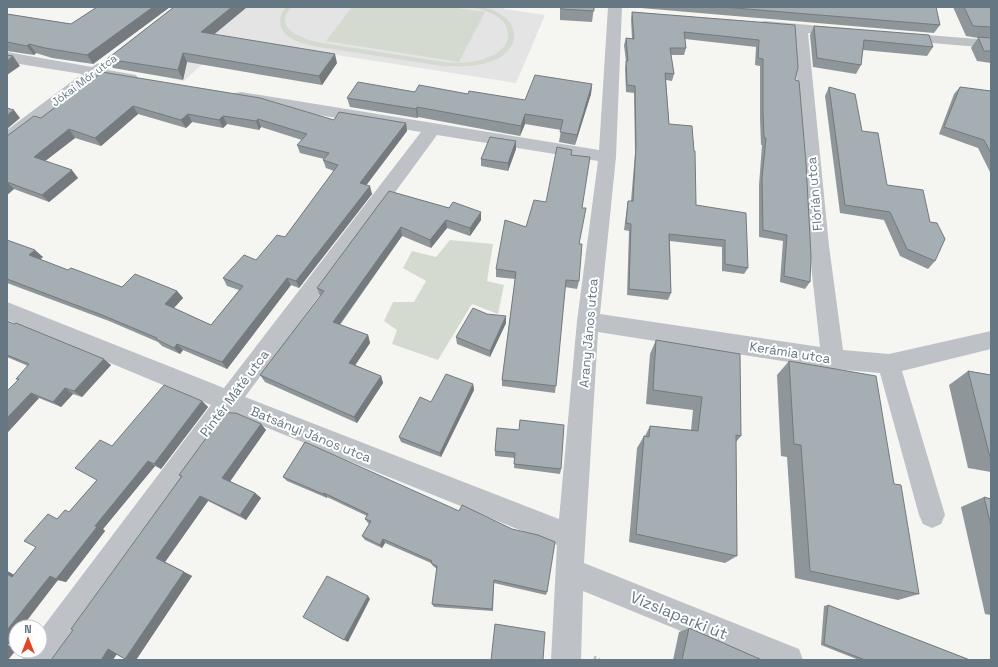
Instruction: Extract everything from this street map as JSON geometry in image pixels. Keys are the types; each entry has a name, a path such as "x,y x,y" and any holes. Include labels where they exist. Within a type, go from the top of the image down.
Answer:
{"street":[{"name":"Arany János utca","path":"566,660 571,537 588,321 607,157 621,11"},
{"path":"754,24 856,33"},
{"name":"Flórián utca","path":"800,28 819,246 833,359"},
{"path":"888,36 991,44"},
{"path":"7,57 146,81"},
{"name":"Jókai Mór utca","path":"7,139 114,58"},
{"path":"222,94 607,157"},
{"name":"Pintér Máté utca","path":"37,660 433,128"},
{"name":"Batsányi János utca","path":"7,311 228,402 571,537"},
{"name":"Kerámia utca","path":"588,321 833,359 889,364 991,340"},
{"path":"889,364 932,515"},
{"name":"Vizslaparki út","path":"569,571 788,660"}],"shaded area":[{"path":"194,7 504,7 504,9 545,15 516,83 248,41 225,43 184,81 114,66"},
{"path":"286,7 292,7 287,14 285,21 287,26 296,34 310,40 444,62 462,63 481,60 498,52 506,43 508,30 501,20 483,10 470,7 488,8 505,17 513,29 514,36 510,48 505,54 490,62 470,66 442,66 313,46 296,41 285,34 282,30 280,21"},
{"path":"352,7 450,7 485,12 459,62 326,41"},
{"path":"450,240 493,244 487,281 504,285 498,314 472,304 438,360 392,344 397,330 384,321 393,302 414,302 426,281 403,268 412,251 436,257"}],"building":[{"path":"97,7 153,7 87,55 29,44 27,46 7,42 7,14 71,24"},
{"path":"174,7 232,7 201,32 335,54 319,76 183,53 178,70 107,59"},
{"path":"561,7 594,7 594,11 561,9"},
{"path":"723,7 936,7 940,25"},
{"path":"964,7 991,7 991,27 973,26"},
{"path":"632,12 795,25 798,67 795,80 799,81 806,163 811,256 810,282 784,276 787,235 763,230 762,178 766,138 764,138 763,112 763,59 758,58 759,40 684,32 686,48 670,48 674,74 665,73 669,124 692,126 695,151 696,205 746,213 748,268 725,264 725,240 669,234 671,293 629,289 631,224 626,223 628,201 633,201 636,146 635,86 627,85 626,61 628,61 626,38 634,39"},
{"path":"814,26 929,35 933,47 864,40 861,65 817,58"},
{"path":"978,37 991,38 991,51 984,51"},
{"path":"7,55 13,56 7,61"},
{"path":"102,72 260,98 334,120 339,112 406,123 360,183 370,186 296,281 287,278 222,362 177,344 174,348 156,339 157,338 102,315 7,279 7,240 35,250 29,255 68,270 71,268 122,287 135,274 177,291 165,304 211,325 243,286 223,278 244,255 256,260 277,235 285,237 338,165 323,160 329,153 297,145 307,134 258,119 256,121 223,116 219,120 188,114 181,120 133,106 95,138 69,129 34,157 72,170 42,195 7,182 7,136 34,116 41,118"},
{"path":"535,75 592,84 577,135 560,132 563,120 525,114 521,126 417,107 416,109 347,98 358,82 415,92 419,85 468,94 469,91 525,100"},
{"path":"829,87 855,94 862,131 878,133 887,185 923,190 930,222 937,223 945,239 935,261 907,249 890,212 845,205"},
{"path":"960,87 991,91 991,153 984,140 944,127"},
{"path":"7,108 14,110 7,115"},
{"path":"490,137 516,141 508,163 481,159"},
{"path":"557,147 572,150 571,155 590,157 582,208 586,208 579,244 582,244 579,281 566,280 556,386 502,380 516,272 496,269 505,220 526,227 534,200 546,202"},
{"path":"389,191 449,208 453,202 481,212 470,228 446,220 430,240 401,227 333,322 368,335 349,363 381,376 354,417 260,375 324,291 317,288"},
{"path":"473,308 487,314 506,316 490,351 456,337"},
{"path":"7,321 14,324 16,323 104,359 74,391 65,388 53,402 31,393 7,418 7,391 19,379 16,379 29,364 7,355"},
{"path":"656,340 740,354 741,436 736,435 737,556 636,534 644,436 649,437 650,426 698,431 702,397 653,390"},
{"path":"789,361 876,376 894,484 901,485 919,594 810,571 801,445 794,444"},
{"path":"968,371 991,375 991,457 990,457"},
{"path":"446,374 473,384 440,453 399,437 420,397 431,402"},
{"path":"164,385 202,401 154,464 148,461 95,526 97,527 56,579 50,576 16,619 8,619 7,630 7,574 12,577 36,547 24,541 48,514 57,519 65,510 69,512 97,480 75,468 100,440 112,446"},
{"path":"226,411 236,413 261,424 222,478 255,493 240,515 200,496 156,558 184,572 125,659 108,649 101,660 51,660 73,630 71,629 182,476 179,475"},
{"path":"520,420 564,425 561,469 514,464 515,453 495,451 497,428 519,430"},
{"path":"305,442 459,511 462,505 512,529 538,535 555,542 547,592 494,580 492,609 432,604 437,566 431,563 432,561 383,539 380,545 362,536 371,521 365,519 368,514 324,493 323,494 283,477"},
{"path":"984,497 991,499 991,526"},
{"path":"327,576 368,596 344,640 303,617"},
{"path":"828,605 970,660 865,660 824,644"},
{"path":"495,624 545,632 543,660 491,660"},
{"path":"689,628 762,660 682,660"}]}
